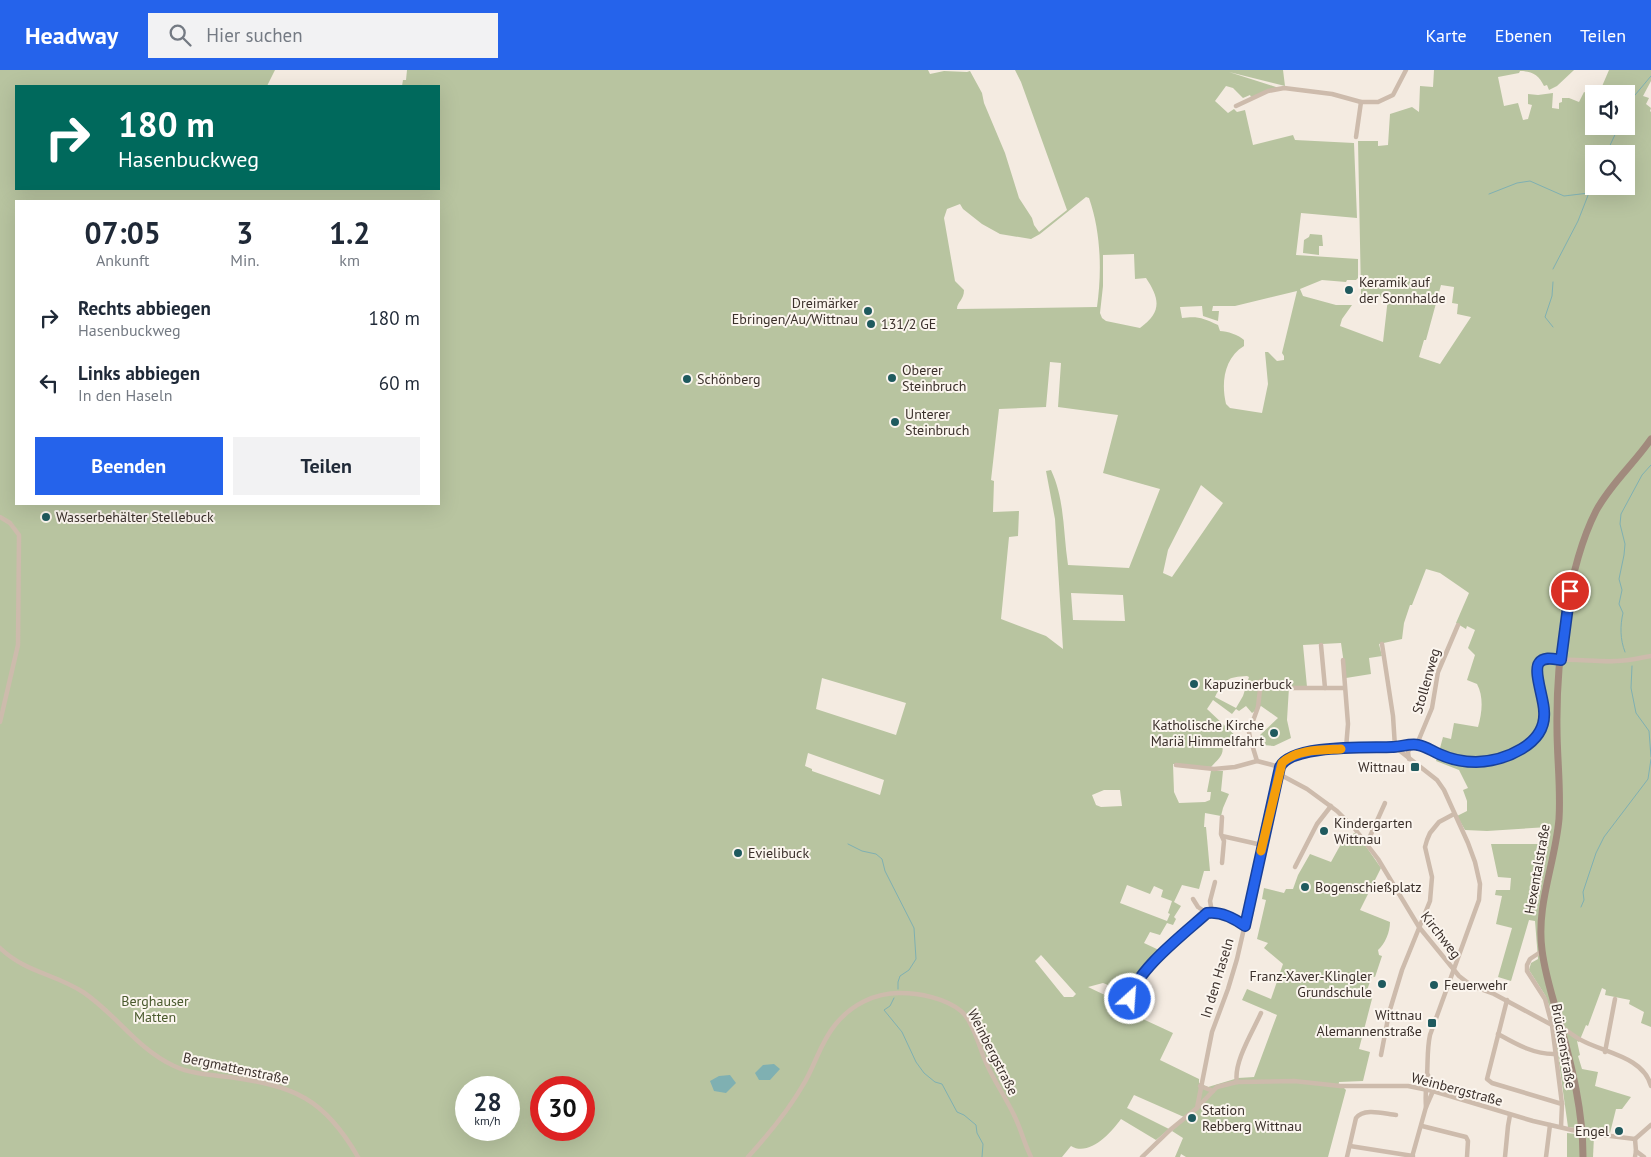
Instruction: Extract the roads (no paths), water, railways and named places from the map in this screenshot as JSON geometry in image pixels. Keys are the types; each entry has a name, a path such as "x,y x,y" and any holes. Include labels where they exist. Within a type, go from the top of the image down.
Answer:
{"main road":[{"name":"Hexentalstraße","path":"1583,1157 1579,1104 1542,951 1540,917 1555,848 1559,817 1556,726 1561,660 1572,583 1580,548 1597,510 1615,481 1642,452 1651,439"}],"street":[{"path":"1236,106 1268,91 1284,88 1332,94 1361,102 1382,101 1393,95 1406,70"},
{"path":"1356,137 1361,102"},
{"path":"0,516 10,523 19,535 18,645 0,722"},
{"name":"Stollenweg","path":"1409,759 1408,752 1414,745 1432,708 1438,672 1458,625"},
{"path":"1382,644 1393,716 1395,747 1437,780 1444,790 1468,843 1480,884 1479,900 1430,1035 1427,1048 1427,1074 1424,1089 1426,1107"},
{"path":"1321,645 1325,688"},
{"path":"1176,765 1214,769 1235,767 1257,761 1280,767 1286,759 1306,752 1414,745 1468,762 1501,758 1524,747 1536,737 1544,721 1543,700 1537,676 1539,663 1546,658 1613,661 1651,656"},
{"path":"1342,660 1348,724 1346,748"},
{"path":"1257,761 1249,732 1258,707 1261,681"},
{"path":"1289,688 1344,688"},
{"name":"In den Haseln","path":"1197,1108 1212,1032 1228,989 1245,926 1280,767"},
{"name":"Kirchweg","path":"1279,774 1307,789 1341,813 1367,843 1419,928 1454,969 1472,986 1484,989 1507,1000 1552,1025"},
{"path":"1367,843 1384,803"},
{"path":"1296,868 1317,824 1331,806"},
{"path":"1381,1054 1389,1013 1407,957 1431,893 1432,877 1425,847 1426,840 1439,822 1454,814"},
{"path":"1222,817 1222,836 1224,841 1222,862"},
{"path":"1222,836 1262,845"},
{"path":"1132,1014 1131,994 1150,963 1209,912 1214,882"},
{"path":"1193,899 1198,907 1235,919 1245,926"},
{"name":"Bergmattenstraße","path":"0,948 16,962 82,991 100,1004 147,1050 175,1067 195,1073 263,1082 305,1097 316,1104 343,1133 358,1157"},
{"name":"Brückenstraße","path":"1542,951 1530,959 1527,965 1528,972 1545,999 1552,1025 1562,1104 1561,1128"},
{"name":"Weinbergstraße","path":"748,1157 788,1108 803,1086 825,1040 834,1026 858,1004 875,996 890,993 917,994 940,1001 962,1012 1018,1125 1031,1157"},
{"path":"1605,1052 1615,999"},
{"path":"1507,1000 1487,1079 1489,1082 1562,1104"},
{"path":"1237,1082 1236,1074 1240,1059 1261,1014"},
{"path":"1561,1026 1582,1041 1631,1062 1640,1068 1649,1079 1651,1086"},
{"path":"1498,1034 1518,1045 1547,1054 1556,1054"},
{"path":"1350,1146 1412,1156 1426,1107 1433,1092 1427,1074"},
{"name":"Weinbergstraße","path":"1142,1157 1170,1130 1197,1108 1213,1091 1237,1082 1294,1081 1340,1086 1408,1086 1561,1128 1635,1140"},
{"path":"1200,1086 1213,1091"},
{"path":"1347,1157 1356,1118 1359,1114 1365,1112 1396,1115"},
{"path":"1506,1157 1510,1115"},
{"path":"1546,1157 1550,1125"},
{"path":"1634,1157 1636,1151 1635,1140 1651,1125"},
{"path":"1422,1126 1466,1137 1468,1141 1467,1157"},
{"path":"1636,1151 1644,1157"}],"water":[{"path":"774,1064 780,1069 770,1080 759,1080 755,1073 763,1065"},
{"path":"730,1075 736,1083 726,1093 714,1091 710,1081 719,1076"}],"waterway":[{"path":"1635,95 1651,76"},
{"path":"1610,145 1615,135"},
{"path":"1489,194 1517,183 1530,181 1564,196 1585,193"},
{"path":"1553,269 1578,221 1588,195"},
{"path":"1553,282 1552,296 1545,317 1553,327"},
{"path":"1625,652 1621,632 1623,613 1619,604 1622,590 1619,579 1625,544 1620,524 1621,514 1642,475 1651,465"},
{"path":"1632,666 1631,688 1636,713 1649,731 1651,757"},
{"path":"1581,907 1584,900 1583,892 1596,853 1604,837 1648,779 1651,759"},
{"path":"848,844 862,851 876,854 882,859 885,871 914,928 916,959 909,970 900,976 898,989"},
{"path":"894,998 890,1006 884,1010 902,1032 916,1062 924,1073 935,1082 942,1084 957,1112 976,1125 977,1133 983,1144 982,1157"}],"place":[{"name":"Keramik auf der Sonnhalde","path":"1349,290"},
{"name":"Dreimärker Ebringen/Au/Wittnau","path":"868,311"},
{"name":"131/2 GE","path":"871,324"},
{"name":"Oberer Steinbruch","path":"892,378"},
{"name":"Schönberg","path":"687,379"},
{"name":"Unterer Steinbruch","path":"895,422"},
{"name":"Wasserbehälter Stellebuck","path":"46,517"},
{"name":"Kapuzinerbuck","path":"1194,684"},
{"name":"Katholische Kirche Mariä Himmelfahrt","path":"1274,733"},
{"name":"Wittnau","path":"1415,767"},
{"name":"Kindergarten Wittnau","path":"1324,831"},
{"name":"Evielibuck","path":"738,853"},
{"name":"Bogenschießplatz","path":"1305,887"},
{"name":"Franz-Xaver-Klingler Grundschule","path":"1382,984"},
{"name":"Feuerwehr","path":"1434,985"},
{"name":"Wittnau Alemannenstraße","path":"1432,1023"},
{"name":"Station Rebberg Wittnau","path":"1192,1118"},
{"name":"Engel","path":"1619,1131"}],"park label":[{"name":"Berghauser Matten","path":"155,1010"}]}
